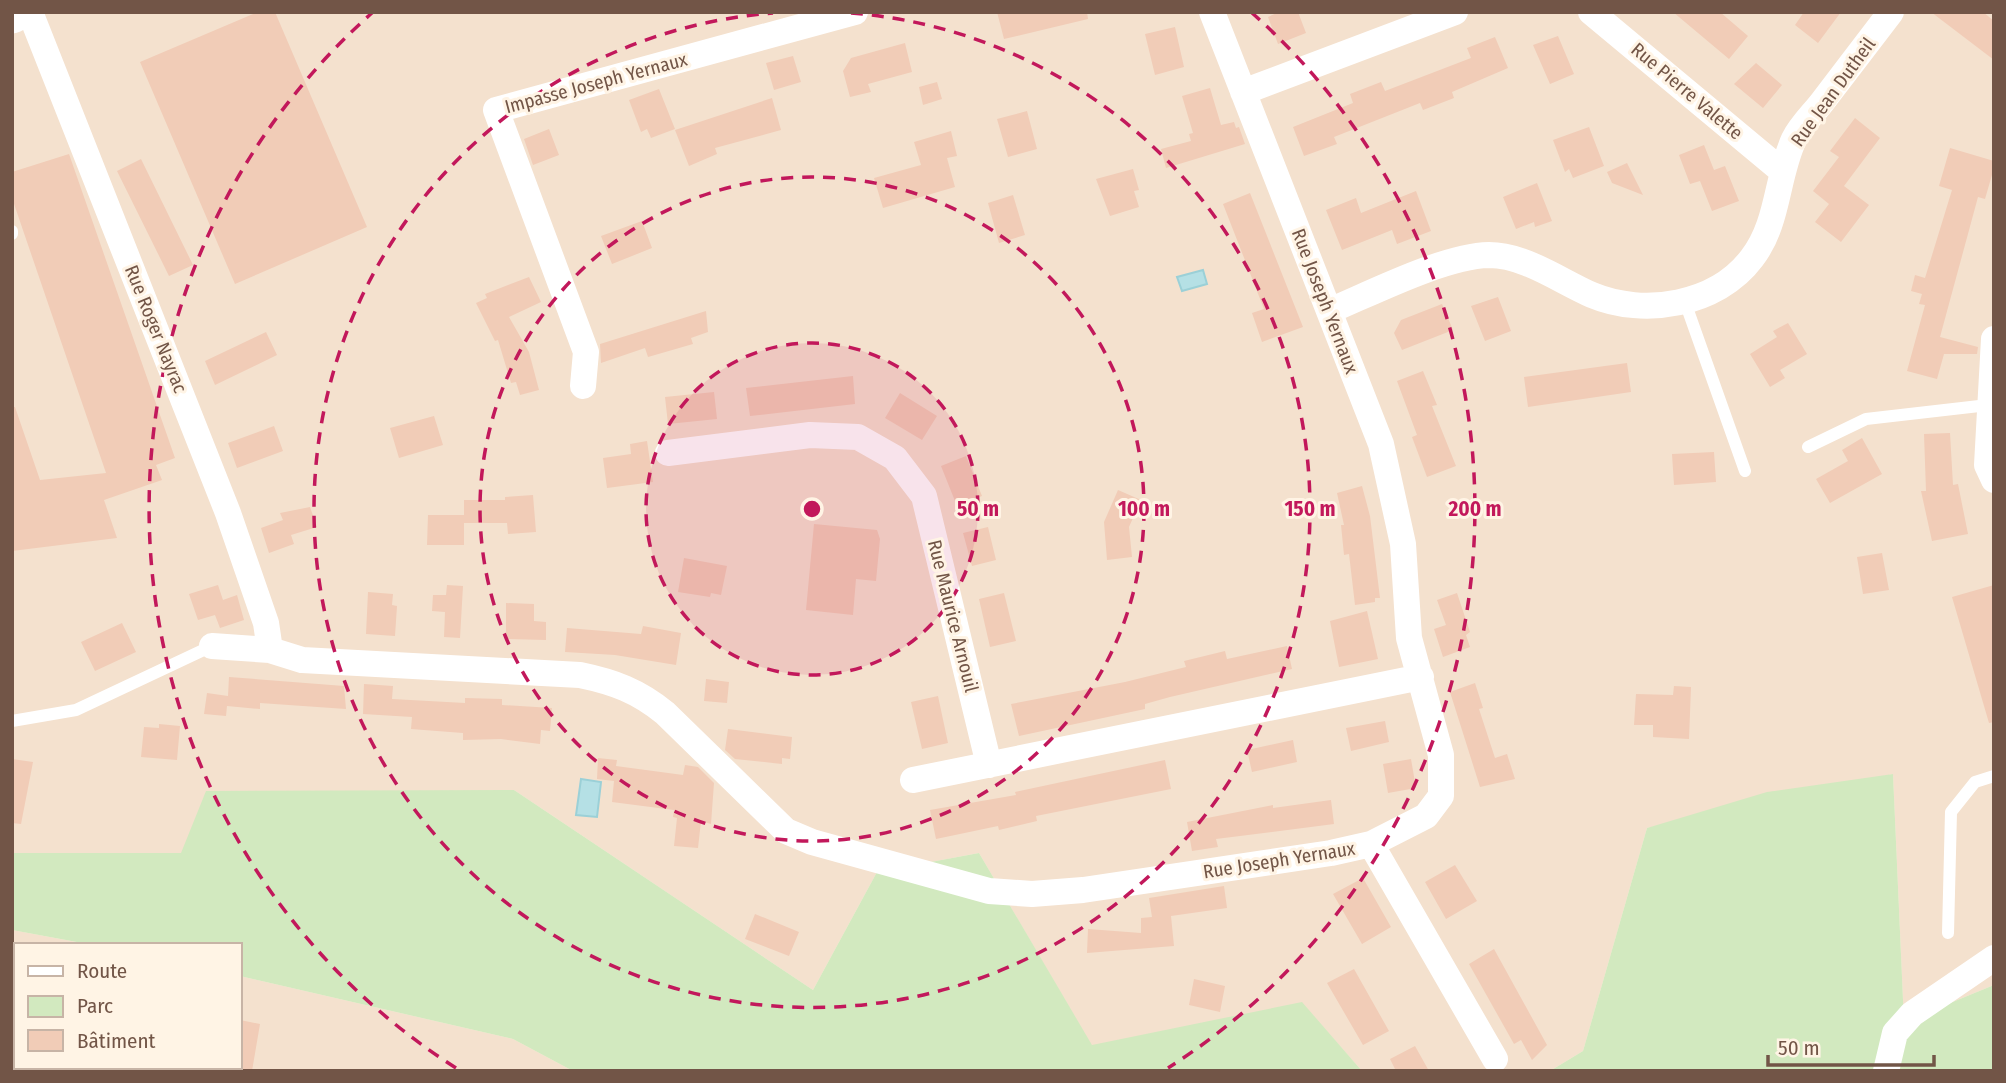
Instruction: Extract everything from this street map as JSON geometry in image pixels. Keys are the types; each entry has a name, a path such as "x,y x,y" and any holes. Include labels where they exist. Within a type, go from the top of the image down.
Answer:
{"main road":[{"path":"12,15 18,12"}],"street":[{"name":"Rue Roger Nayrac","path":"30,12 228,513 266,623 270,650"},
{"name":"Impasse Joseph Yernaux","path":"583,386 586,352 496,110 855,12"},
{"name":"Rue Joseph Yernaux","path":"270,650 302,660 580,675 618,683 644,696 786,831 812,842 989,891 1032,894 1083,890 1371,844 1426,816 1441,796 1441,755 1409,638 1403,544 1381,444 1212,12"},
{"path":"1243,92 1455,12"},
{"name":"Rue Pierre Valette","path":"1591,12 1782,171"},
{"name":"Rue Jean Dutheil","path":"1329,310 1458,260 1490,255 1521,261 1596,296 1644,305 1685,302 1727,283 1752,258 1773,218 1782,171 1795,137 1891,12"},
{"path":"1994,339 1988,405 1987,465 1994,480"},
{"name":"Rue Maurice Arnouil","path":"668,453 810,435 858,437 895,458 924,496 989,765"},
{"path":"212,646 270,650"},
{"path":"913,780 1421,677"},
{"path":"1371,844 1495,1059"},
{"path":"1886,1071 1895,1034 1912,1014 1994,958"}],"lane":[{"path":"1685,302 1745,471"},
{"path":"1808,447 1866,419 1988,405"},
{"path":"12,721 76,710 212,646"},
{"path":"1948,933 1951,811 1975,782 1994,776"}],"shaded area":[{"path":"12,12 1994,12 1994,985 1904,1022 1893,774 1647,828 1583,1051 1550,1071 1362,1071 1302,1003 1092,1046 979,853 877,872 813,990 514,790 181,853 12,853"},
{"path":"12,930 82,943 14,943 14,1069 242,1069 242,976 513,1039 573,1071 12,1071"}],"green space":[{"path":"1893,774 1904,1022 1994,985 1994,1071 1550,1071 1583,1051 1647,828 1767,792"},
{"path":"514,790 813,990 877,872 979,853 1092,1045 1302,1002 1362,1071 573,1071 513,1039 242,976 242,943 82,943 12,930 12,853 181,853 206,791"}],"water":[{"path":"1203,270 1207,284 1182,291 1177,277"},
{"path":"581,779 601,782 597,817 576,815"}],"building":[{"path":"258,12 275,12 367,227 235,284 140,62"},
{"path":"997,12 1087,12 1088,19 1004,39"},
{"path":"1279,12 1298,12 1306,33 1278,44 1268,17"},
{"path":"1673,12 1720,12 1748,36 1729,59"},
{"path":"1804,12 1841,12 1818,43 1795,25"},
{"path":"1931,12 1983,12 1994,21 1994,60"},
{"path":"1175,27 1184,67 1155,75 1145,34"},
{"path":"1558,36 1574,74 1550,84 1533,45"},
{"path":"1495,37 1508,68 1452,92 1454,98 1423,110 1420,103 1334,137 1337,144 1304,156 1293,127 1353,103 1350,94 1381,82 1385,91 1471,58 1467,48"},
{"path":"905,43 912,72 868,84 871,92 850,97 843,71 851,58"},
{"path":"793,56 801,82 774,90 766,63"},
{"path":"1756,63 1782,85 1763,108 1734,84"},
{"path":"937,82 942,99 923,105 919,87"},
{"path":"1210,88 1221,125 1234,122 1236,128 1239,127 1245,144 1166,168 1161,149 1191,141 1189,134 1193,133 1182,96"},
{"path":"659,89 675,129 651,138 647,129 641,132 629,100"},
{"path":"772,98 781,130 715,148 717,154 689,166 675,130"},
{"path":"1027,111 1037,149 1008,157 997,119"},
{"path":"1855,118 1880,138 1844,186 1869,205 1841,242 1815,222 1829,204 1813,191 1839,157 1830,151"},
{"path":"1589,127 1604,166 1573,178 1569,169 1565,172 1553,140"},
{"path":"549,129 559,155 533,165 524,139"},
{"path":"951,131 957,156 947,158 955,187 883,208 874,178 921,165 914,142"},
{"path":"1704,145 1714,170 1725,166 1739,201 1712,211 1700,181 1690,184 1679,155"},
{"path":"1950,148 1994,161 1994,168 1985,199 1978,197 1940,337 1978,347 1977,354 1944,354 1937,379 1907,371 1925,305 1919,304 1922,294 1911,291 1915,275 1925,278 1952,190 1939,186"},
{"path":"69,154 175,458 156,465 162,480 104,500 117,538 12,551 12,407 15,407 40,480 106,473 12,198 12,172"},
{"path":"141,159 193,265 169,276 117,171"},
{"path":"1627,163 1643,195 1612,183 1607,172"},
{"path":"1133,169 1139,190 1134,191 1139,207 1110,216 1096,179"},
{"path":"1537,183 1552,221 1535,227 1534,222 1516,229 1503,197"},
{"path":"1416,191 1431,231 1397,244 1392,230 1342,250 1326,210 1356,198 1361,213"},
{"path":"1250,193 1303,327 1262,342 1252,313 1264,309 1223,204"},
{"path":"1013,195 1025,235 999,243 988,203"},
{"path":"642,221 652,248 612,264 601,236"},
{"path":"529,277 541,302 509,317 529,352 539,390 520,395 516,382 511,383 498,340 495,341 476,303 487,298 485,294"},
{"path":"1498,297 1511,331 1485,341 1471,306"},
{"path":"1442,304 1453,330 1402,350 1394,333 1401,320"},
{"path":"706,311 708,332 691,338 693,344 648,357 645,348 601,363 600,344"},
{"path":"1788,323 1807,354 1780,370 1785,378 1770,387 1750,354 1777,337 1773,331"},
{"path":"266,332 277,355 215,385 205,361"},
{"path":"1627,363 1631,392 1528,407 1524,377"},
{"path":"1423,371 1437,405 1432,406 1456,466 1427,477 1412,437 1417,435 1397,381"},
{"path":"853,376 855,404 750,416 746,388"},
{"path":"714,392 717,419 668,424 665,397"},
{"path":"900,393 937,416 922,440 885,418"},
{"path":"434,416 443,445 399,458 390,428"},
{"path":"274,426 283,451 237,468 228,443"},
{"path":"1950,433 1953,485 1958,484 1968,534 1932,541 1921,491 1926,491 1924,434"},
{"path":"1862,438 1882,474 1830,503 1816,479 1848,461 1842,450"},
{"path":"647,441 653,482 607,488 603,458 631,454 630,444"},
{"path":"1714,452 1716,482 1674,485 1672,454"},
{"path":"966,456 982,496 957,506 941,466"},
{"path":"1362,486 1370,516 1380,598 1375,598 1375,602 1355,605 1349,554 1344,555 1341,525 1344,525 1337,493"},
{"path":"1118,490 1141,500 1129,527 1132,557 1107,560 1104,522"},
{"path":"533,495 536,532 508,534 507,523 464,523 464,545 427,545 428,515 464,515 464,500 505,500 505,497"},
{"path":"310,507 317,527 291,535 294,544 269,553 261,528 283,520 280,513"},
{"path":"814,524 877,530 880,539 876,581 856,579 853,615 806,610"},
{"path":"988,527 996,560 972,566 963,533"},
{"path":"1882,553 1889,590 1863,594 1857,557"},
{"path":"684,558 727,566 721,595 711,593 710,597 678,592"},
{"path":"218,585 223,600 237,595 244,620 220,628 215,615 198,620 189,594"},
{"path":"447,585 463,586 460,638 444,637 445,612 432,611 433,595 446,595"},
{"path":"1994,585 1994,722 1989,723 1952,597"},
{"path":"368,592 393,594 392,605 397,606 395,636 366,634"},
{"path":"1004,593 1016,641 990,647 979,599"},
{"path":"1457,593 1470,632 1466,635 1470,647 1443,657 1434,629 1446,625 1437,600"},
{"path":"506,603 534,604 534,621 546,622 546,640 506,639"},
{"path":"1367,611 1378,659 1339,667 1330,621"},
{"path":"122,623 136,652 95,671 81,642"},
{"path":"643,626 681,633 676,665 615,655 565,652 567,628 641,634"},
{"path":"1287,646 1292,669 1170,697 1145,704 1145,709 1019,736 1011,704 1186,667 1184,661 1225,651 1227,659"},
{"path":"229,677 344,686 346,709 260,703 260,709 227,706 226,716 204,714 207,693 228,696"},
{"path":"706,679 729,682 727,703 704,701"},
{"path":"1475,683 1483,708 1479,709 1495,758 1507,754 1515,779 1480,787 1450,692"},
{"path":"364,684 393,686 392,699 465,703 465,698 502,699 502,705 552,708 550,731 541,730 540,744 501,739 463,740 463,733 411,729 412,717 363,714"},
{"path":"1674,686 1691,687 1689,739 1653,737 1653,725 1634,725 1636,694 1673,695"},
{"path":"938,696 948,743 922,749 911,702"},
{"path":"1385,721 1389,742 1351,751 1346,728"},
{"path":"159,724 180,726 177,760 141,757 144,727 159,728"},
{"path":"728,729 792,737 790,759 782,758 782,764 735,759 725,750"},
{"path":"1293,740 1297,762 1252,772 1247,750"},
{"path":"598,758 617,760 616,766 683,775 685,765 698,767 714,783 711,824 701,821 698,848 674,846 677,818 673,817 674,810 612,802 614,781 597,779"},
{"path":"12,759 33,762 21,824 12,823"},
{"path":"1411,759 1416,788 1388,793 1383,764"},
{"path":"1165,760 1171,789 1036,816 1037,821 999,830 998,826 936,839 930,810 1016,795 1015,792"},
{"path":"1331,800 1334,824 1216,839 1218,847 1192,851 1187,822 1273,805 1273,808"},
{"path":"1455,865 1477,901 1446,919 1425,882"},
{"path":"1363,878 1391,927 1362,944 1333,894"},
{"path":"1224,886 1227,908 1171,916 1174,946 1087,953 1088,929 1141,933 1141,918 1152,917 1149,898"},
{"path":"755,914 799,932 789,956 745,939"},
{"path":"1494,949 1547,1045 1532,1060 1521,1040 1514,1044 1469,964"},
{"path":"1354,969 1389,1031 1363,1045 1327,983"},
{"path":"1194,979 1225,986 1220,1012 1189,1005"},
{"path":"242,1020 260,1024 252,1071 240,1071"},
{"path":"1415,1046 1429,1071 1396,1071 1390,1059"}]}
